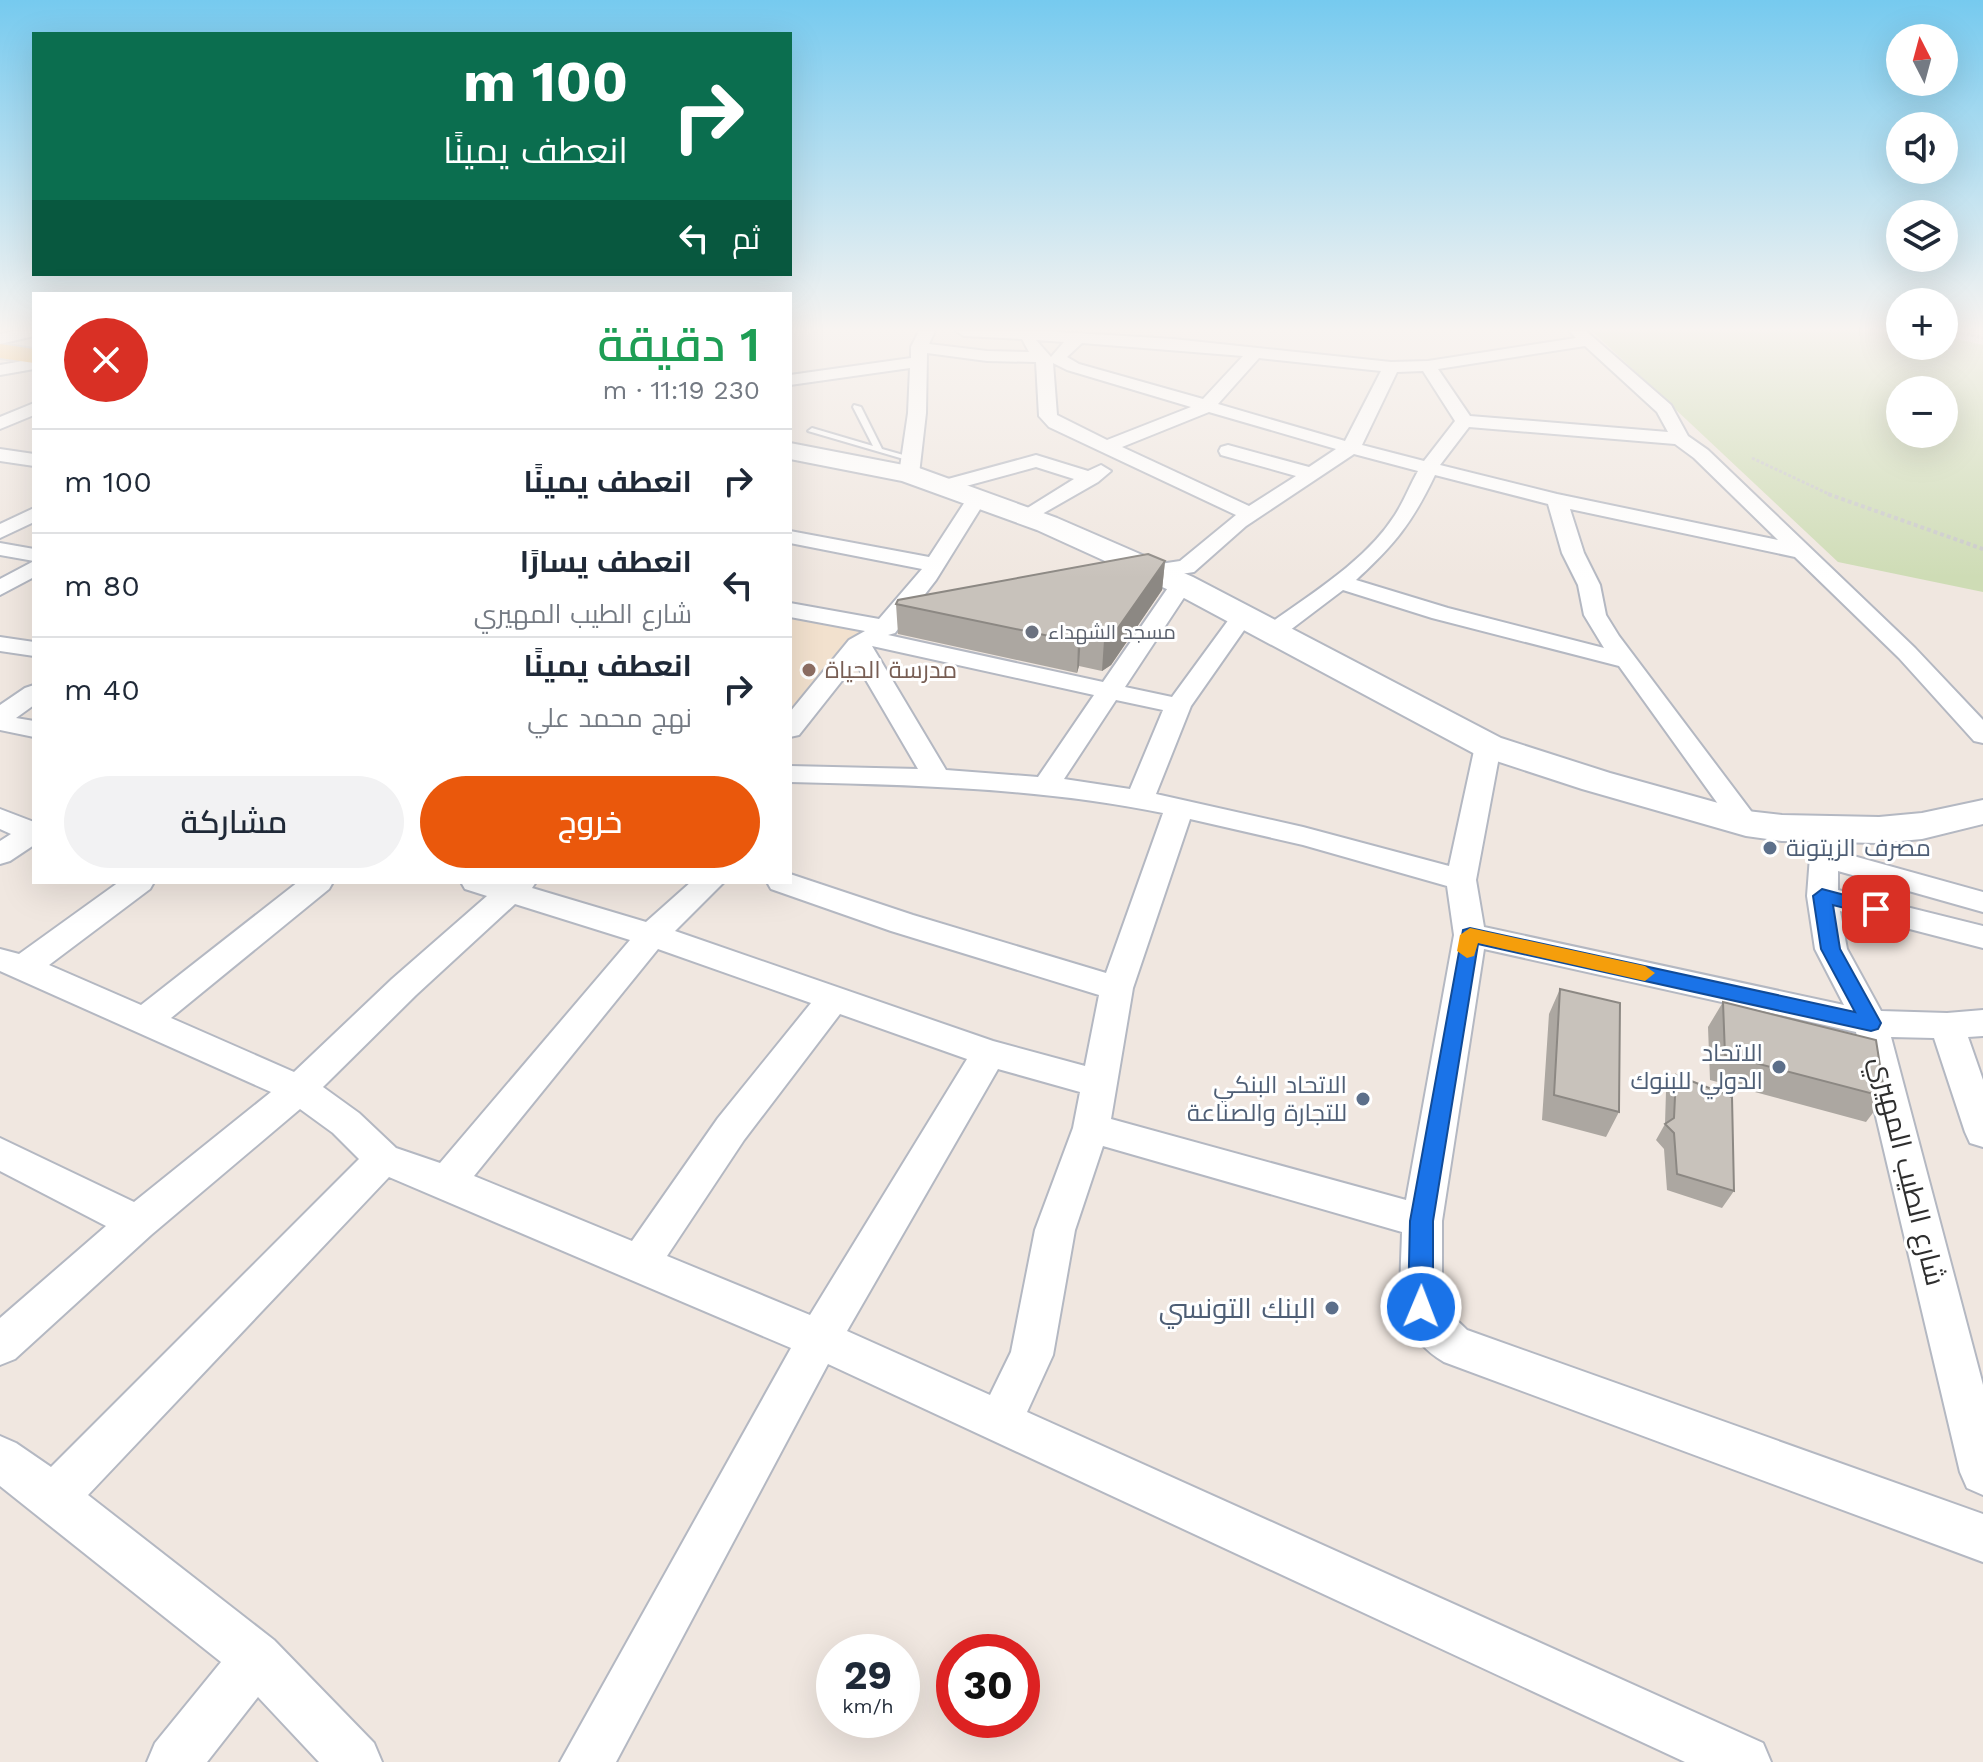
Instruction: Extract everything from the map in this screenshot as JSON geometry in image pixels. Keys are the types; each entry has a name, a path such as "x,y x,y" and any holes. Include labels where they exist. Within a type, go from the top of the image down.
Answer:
{"main road":[{"path":"801,441 910,467 944,486 1028,516 1258,624 1488,746 1596,781 1824,844 1983,812"}],"street":[{"path":"0,424 29,413"},
{"path":"910,467 917,413"},
{"path":"1049,413 1049,418 1106,447 1250,514"},
{"path":"1106,447 1190,413"},
{"path":"1228,413 1557,500 1799,551"},
{"path":"1044,788 1108,692 1148,574 1186,567 1250,514 1351,448 1368,413"},
{"path":"1459,413 1464,421"},
{"path":"1667,413 1680,439 1701,454 1907,653 1983,735"},
{"path":"1464,421 1680,439"},
{"path":"1140,799 1178,706 1258,624 1340,582 1385,542 1405,516 1429,467 1464,421"},
{"path":"1228,451 1311,474"},
{"path":"1028,516 1124,456"},
{"path":"944,486 1039,461 1091,478"},
{"path":"792,727 935,565 977,498"},
{"path":"1557,500 1573,553 1589,585 1595,615 1609,639 1746,823"},
{"path":"0,512 31,516"},
{"path":"0,532 31,516"},
{"path":"792,537 935,565"},
{"path":"0,549 32,555"},
{"path":"0,589 32,569"},
{"path":"1340,582 1440,613 1628,661"},
{"path":"0,589 32,596"},
{"path":"792,611 1108,692 1178,706"},
{"path":"877,634 921,617"},
{"path":"877,634 937,778"},
{"path":"0,644 32,649"},
{"path":"0,720 32,695"},
{"path":"0,720 32,728"},
{"path":"1488,746 1461,880 1470,935 1422,1221 1421,1307 1443,1339 1459,1348 1983,1538"},
{"path":"792,774 937,778 1140,799 1344,844 1461,880"},
{"path":"1000,1422 1032,1355 1055,1230 1091,1128 1117,988 1179,809"},
{"path":"0,818 32,831"},
{"path":"0,854 32,833"},
{"path":"1824,844 1983,902"},
{"name":"شارع الطيب المهيري","path":"1824,844 1822,896 1831,949 1871,1023 1983,1472"},
{"path":"12,964 136,884"},
{"path":"144,1021 315,884"},
{"path":"447,1182 652,935 707,884"},
{"path":"788,884 902,923 1117,988"},
{"path":"0,1345 137,1223 299,1089 502,886 989,1053 1099,1084"},
{"path":"1822,896 1983,937"},
{"path":"1470,935 1871,1023 1947,1026 1983,1023"},
{"path":"12,964 299,1089 346,1123 383,1159 447,1182 819,1339 1744,1762"},
{"path":"639,1264 731,1129 833,999"},
{"path":"1947,1026 1983,1132"},
{"path":"587,1762 819,1339 989,1053"},
{"path":"1091,1128 1422,1221"},
{"path":"0,1153 137,1223"},
{"path":"54,1497 383,1159"},
{"path":"0,1459 54,1497 256,1658 355,1762"},
{"path":"1983,1547 1983,1565"},
{"path":"174,1762 256,1658"}],"lane":[{"path":"860,413 878,448"},
{"path":"801,441 878,448 910,467"}],"path":[{"path":"1752,458 1821,492 1983,549"}],"shaded area":[{"name":"مدرسة الحياة","path":"792,616 866,628 792,710"}],"green space":[{"path":"1680,413 1886,413 1886,448 1958,448 1958,413 1983,413 1983,592 1838,562"}],"building":[{"path":"1148,554 1165,561 1113,635 1104,640 1081,636 1078,642 896,604 898,600"},
{"path":"1560,989 1620,1003 1619,1112 1554,1095"},
{"path":"1723,1002 1876,1040 1885,1097 1725,1055"},
{"path":"1676,1075 1732,1097 1734,1191 1677,1174 1674,1133 1665,1124 1674,1118"}],"slow traffic":[{"path":"1467,951 1470,935 1645,973"}],"place":[{"name":"مسجد الشهداء","path":"1032,632"},
{"name":"مدرسة الحياة","path":"809,670"},
{"name":"مصرف الزيتونة","path":"1770,848"},
{"name":"الاتحاد الدولي للبنوك","path":"1779,1067"},
{"name":"الاتحاد البنكي للتجارة والصناعة","path":"1363,1099"},
{"name":"البنك التونسي","path":"1332,1308"}],"route":[{"path":"1421,1307 1422,1221 1470,935 1871,1023 1859,1006 1831,949 1822,896 1876,909"}]}
